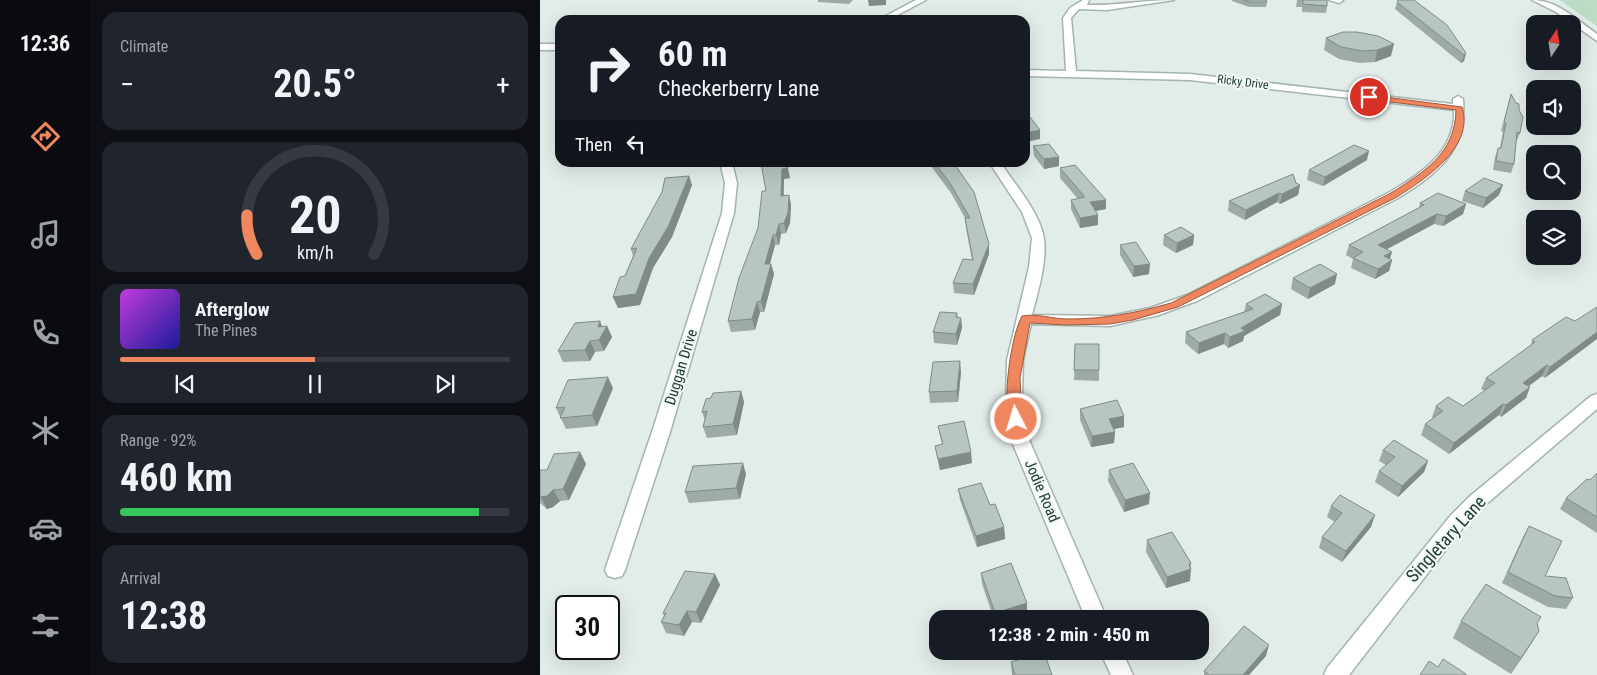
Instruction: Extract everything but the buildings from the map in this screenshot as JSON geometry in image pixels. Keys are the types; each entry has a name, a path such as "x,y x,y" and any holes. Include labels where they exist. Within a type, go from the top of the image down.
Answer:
{"street":[{"path":"892,15 922,0"},
{"path":"1071,73 1066,18 1078,7 1090,0"},
{"path":"1078,7 1107,8 1170,0"},
{"path":"1333,0 1339,1"},
{"path":"1536,0 1559,10 1597,38"},
{"path":"540,47 555,47"},
{"name":"Ricky Drive","path":"1026,319 1066,322 1110,320 1154,312 1192,298 1394,195 1421,178 1443,158 1460,127 1459,104 1213,78 1030,73"},
{"name":"Duggan Drive","path":"615,570 661,432 728,212 731,183 727,167"},
{"name":"Jodie Road","path":"997,167 1028,212 1038,238 1036,267 1026,319 1015,360 1016,419 1021,442 1093,610"},
{"name":"Singletary Lane","path":"1335,675 1458,520 1476,502 1597,400"},
{"path":"1116,660 1122,675"}],"green space":[{"path":"1560,0 1597,0 1597,26"}],"route":[{"path":"1016,419 1014,398 1015,360 1026,319 1066,322 1110,320 1133,317 1175,305 1394,195 1421,178 1443,158 1460,127 1460,108 1369,97"}]}
